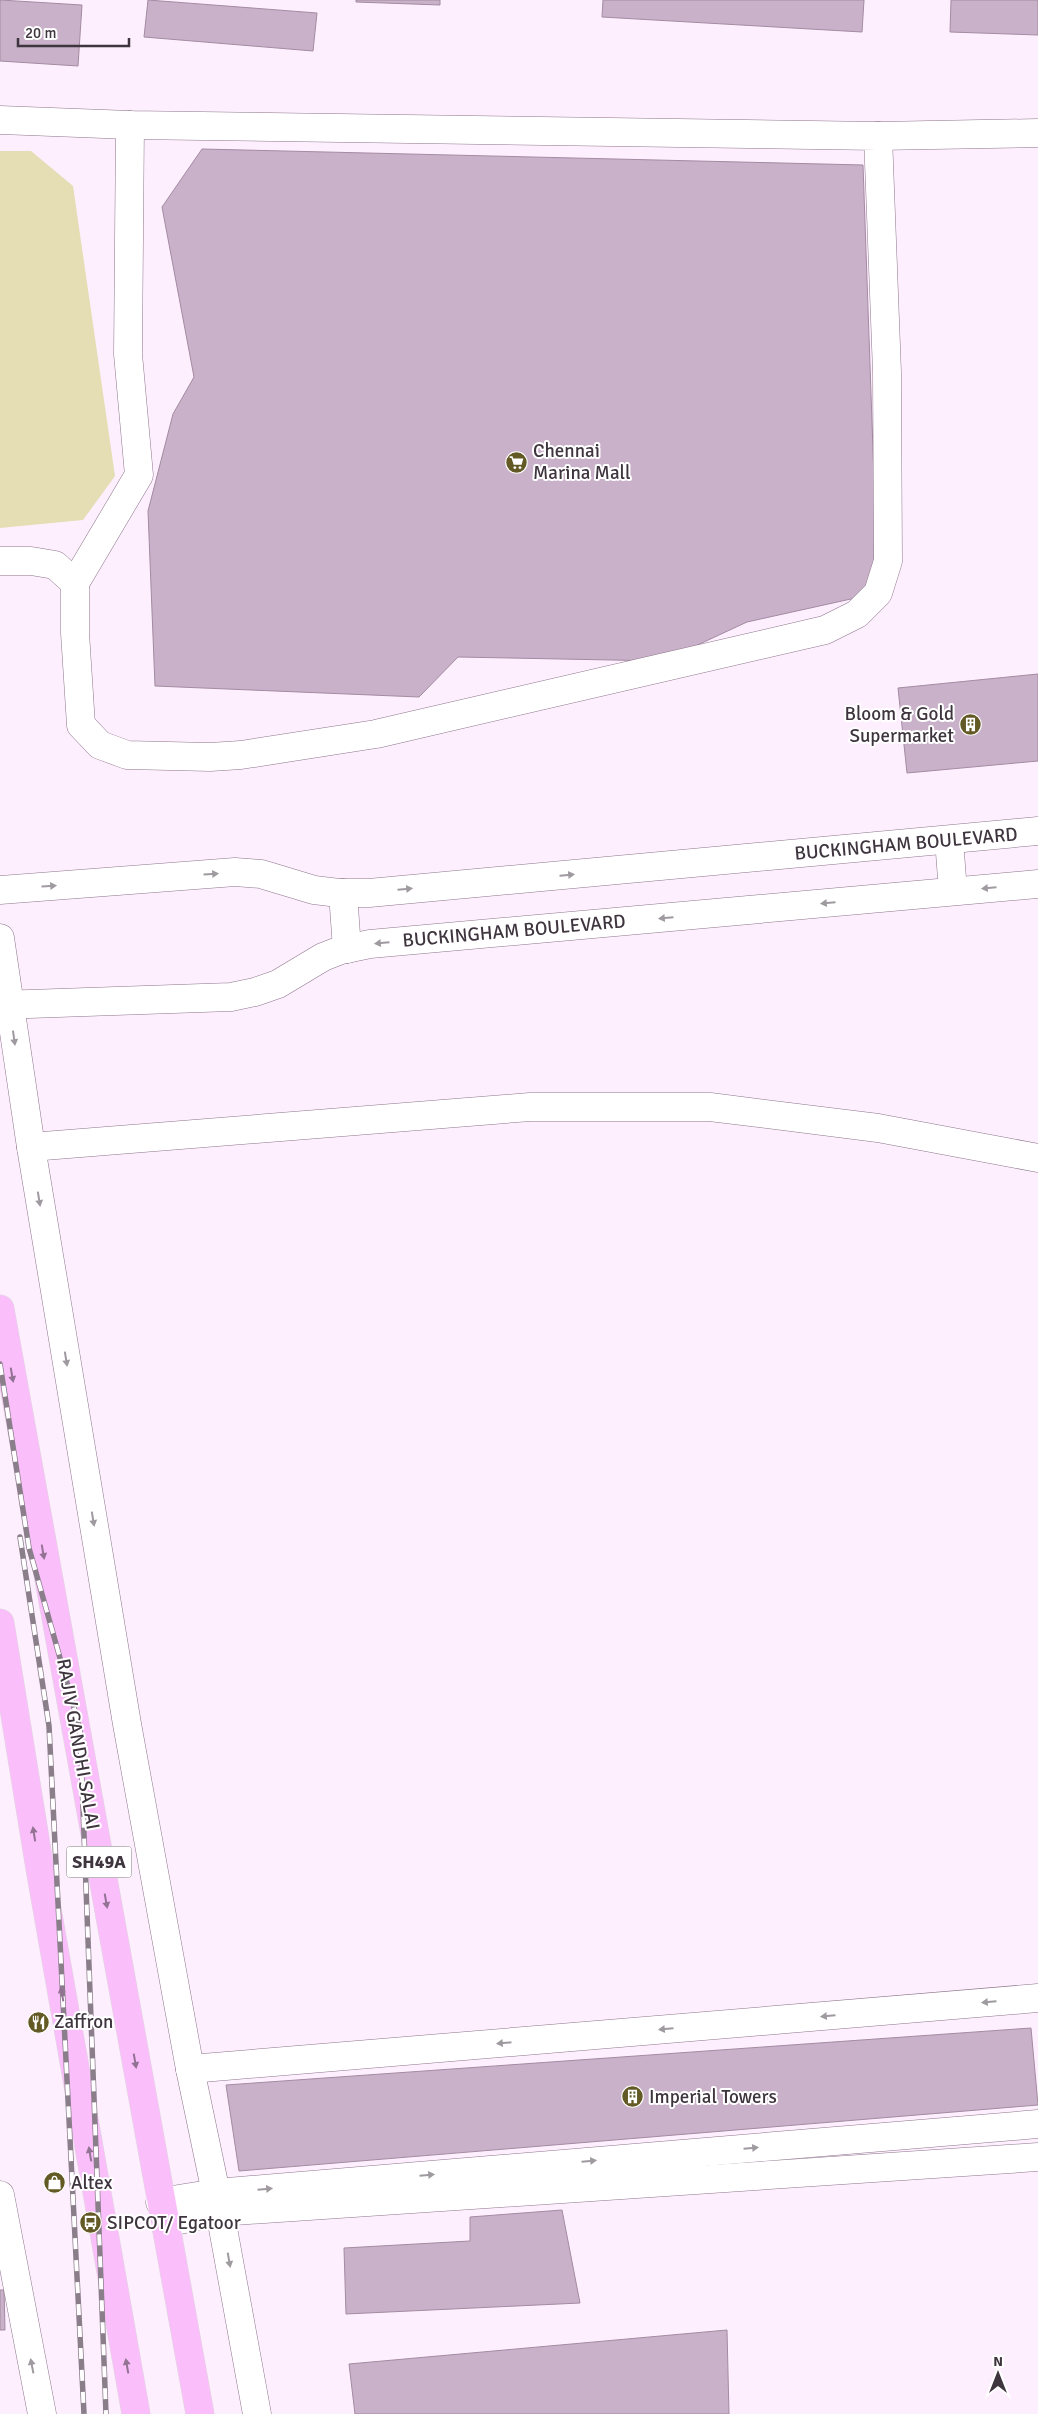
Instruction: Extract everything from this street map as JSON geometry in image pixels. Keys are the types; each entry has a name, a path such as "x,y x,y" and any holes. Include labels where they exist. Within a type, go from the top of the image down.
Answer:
{"main road":[{"name":"RAJIV GANDHI SALAI","path":"0,1309 162,2213 200,2414"},
{"name":"SH49A","path":"0,1623 40,1869 136,2414"}],"street":[{"path":"0,120 130,125 878,136 1038,133"},
{"path":"130,125 128,354 140,475 75,583 75,633 81,725 100,746 127,755 210,757 241,755 376,734 825,630 857,614 878,593 888,561 887,372 878,136"},
{"path":"0,561 31,561 55,565 75,583"},
{"name":"BUCKINGHAM BOULEVARD","path":"0,890 235,872 261,874 314,890 343,893 1038,832"},
{"path":"949,840 953,891"},
{"name":"BUCKINGHAM BOULEVARD","path":"5,1005 231,997 256,992 278,984 323,957 370,944 1038,884"},
{"path":"343,893 347,949"},
{"path":"0,938 5,1005 31,1147 127,1724 190,2070 218,2202 257,2414"},
{"path":"31,1147 530,1107 710,1107 878,1128 1038,1158"},
{"path":"190,2070 1038,1998"},
{"path":"162,2213 218,2202 1038,2124"},
{"path":"218,2202 1038,2157"},
{"path":"0,2195 4,2240 42,2414"}],"shaded area":[{"path":"0,151 31,151 73,186 115,476 83,520 0,528"}],"building":[{"path":"0,0 82,5 78,66 0,61"},
{"path":"148,0 317,13 313,51 144,37"},
{"path":"356,0 440,0 440,5 356,2"},
{"path":"603,0 864,0 862,32 602,17"},
{"path":"951,0 1038,0 1038,35 950,32"},
{"name":"Chennai Marina Mall","path":"202,149 863,165 878,593 747,622 663,661 458,657 419,697 155,686 148,511 173,414 194,377 162,207"},
{"name":"Bloom & Gold Supermarket","path":"1038,674 1038,761 907,773 898,688"},
{"name":"Imperial Towers","path":"1031,2028 1038,2105 239,2171 226,2085"},
{"path":"562,2210 580,2303 346,2314 344,2248 470,2241 470,2217"},
{"path":"0,2290 4,2290 5,2330 0,2330"},
{"path":"727,2330 729,2414 355,2414 349,2364"}],"railway":[{"path":"0,1364 29,1548 80,1729 106,2414"},
{"path":"20,1537 49,1726 84,2414"}],"place":[{"name":"Chennai Marina Mall","path":"517,462"},
{"name":"Bloom & Gold Supermarket","path":"970,725"},
{"name":"Zaffron","path":"38,2022"},
{"name":"Imperial Towers","path":"633,2097"},
{"name":"Altex","path":"55,2183"},
{"name":"SIPCOT/ Egatoor","path":"91,2223"}]}
